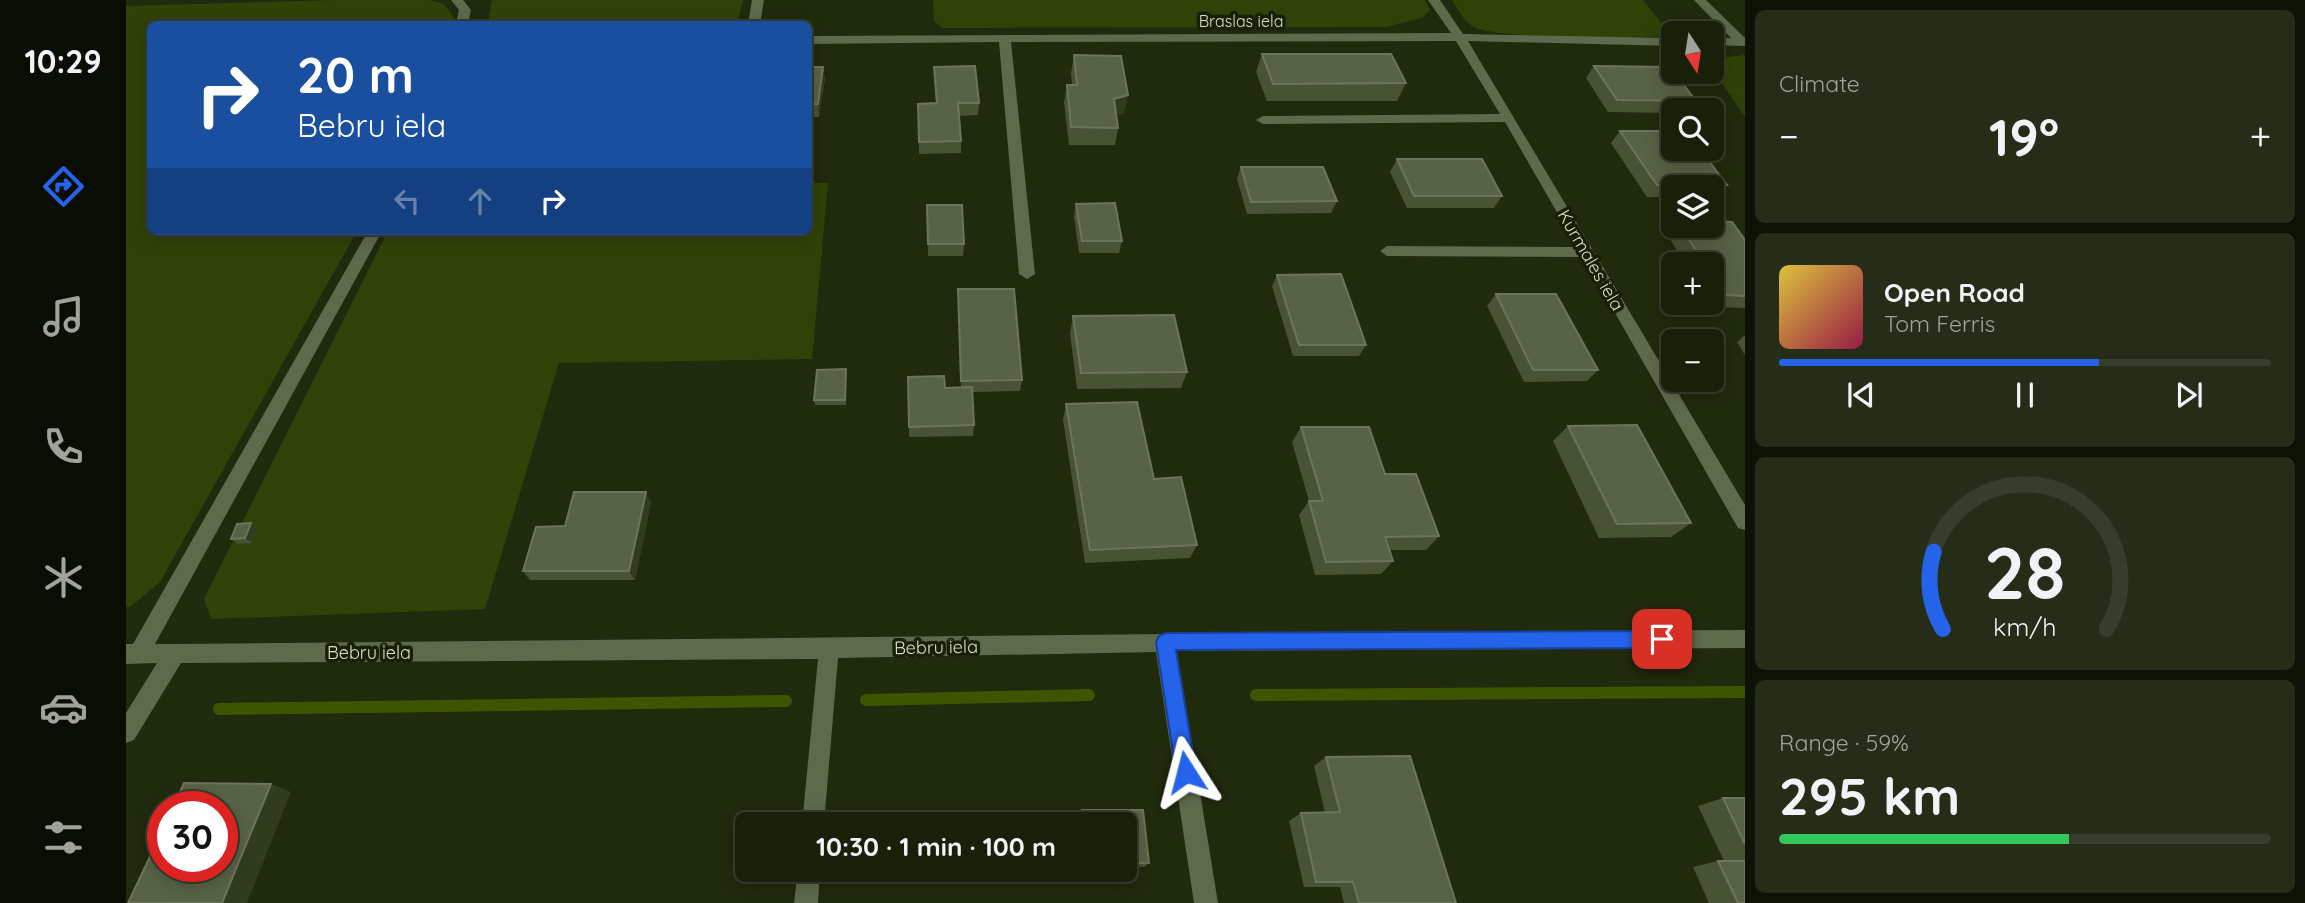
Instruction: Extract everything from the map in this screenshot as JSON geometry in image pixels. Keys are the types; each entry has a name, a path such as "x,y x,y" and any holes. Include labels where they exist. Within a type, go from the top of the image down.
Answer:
{"street":[{"path":"457,0 465,10 463,21"},
{"path":"754,21 758,0"},
{"name":"Kurmales iela","path":"1434,0 1476,61 1745,522"},
{"path":"1700,0 1743,42"},
{"path":"1005,38 1027,274"},
{"name":"Braslas iela","path":"812,40 1458,38 1661,42"},
{"path":"1724,42 1743,42"},
{"path":"1263,120 1508,118"},
{"path":"132,654 372,235"},
{"path":"1387,251 1587,252"},
{"name":"Bebru iela","path":"132,654 829,649 1165,642 1745,639"},
{"path":"1165,642 1206,903"},
{"path":"814,812 829,649"},
{"path":"126,732 175,654"},
{"path":"806,903 808,882"}],"green space":[{"path":"430,0 444,4 455,19 147,21 147,235 355,235 160,582 130,607 126,607 126,6"},
{"path":"492,0 743,0 738,21 488,21"},
{"path":"933,0 1425,0 1430,10 1422,18 1386,27 942,28 934,21"},
{"path":"1452,0 1643,0 1661,22 1661,37 1509,34 1472,26"},
{"path":"1745,55 1745,117 1723,84 1724,58"},
{"path":"812,183 828,183 812,359 559,363 485,609 211,619 204,599 386,235 812,235"}],"building":[{"path":"1262,54 1391,54 1406,83 1273,84"},
{"path":"1074,55 1121,56 1128,95 1114,99 1118,128 1071,127 1067,85 1077,85"},
{"path":"975,66 979,103 958,103 961,141 919,142 918,104 937,103 934,67"},
{"path":"1594,66 1661,67 1661,84 1683,84 1694,98 1661,98 1661,101 1617,100"},
{"path":"812,67 823,67 818,104 812,104"},
{"path":"1620,131 1661,131 1661,161 1709,161 1720,175 1661,175 1661,185 1657,185"},
{"path":"1397,159 1482,159 1502,196 1414,196"},
{"path":"1241,167 1323,167 1337,201 1251,202"},
{"path":"1115,203 1122,241 1082,241 1076,204"},
{"path":"927,205 962,205 964,244 928,244"},
{"path":"1724,222 1732,222 1745,240 1745,296 1724,293 1724,252 1697,252 1688,238 1724,238"},
{"path":"1341,274 1366,345 1299,345 1277,275"},
{"path":"958,289 1014,289 1022,380 961,381"},
{"path":"1496,294 1556,294 1598,370 1533,370"},
{"path":"1174,315 1187,372 1081,373 1073,316"},
{"path":"846,369 845,400 814,400 817,370"},
{"path":"944,376 945,388 972,387 974,425 909,427 908,377"},
{"path":"1137,402 1154,479 1181,477 1197,545 1090,550 1066,404"},
{"path":"1637,425 1691,523 1617,524 1568,426"},
{"path":"1301,427 1369,427 1385,474 1416,474 1439,536 1385,537 1393,561 1326,562 1309,501 1323,501"},
{"path":"574,492 646,492 629,571 523,571 536,527 565,526"},
{"path":"251,523 245,538 231,539 237,524"},
{"path":"1410,756 1456,903 1359,903 1353,882 1316,882 1301,813 1340,812 1326,757"},
{"path":"184,783 271,784 238,864 238,791 180,791"},
{"path":"1723,798 1745,798 1745,844"},
{"path":"1143,810 1149,863 1137,863 1137,812 1082,812"},
{"path":"1718,861 1745,861 1745,903 1738,903"},
{"path":"147,863 147,882 231,882 222,903 128,903"}],"waterway":[{"path":"1256,695 1745,692"},
{"path":"866,700 1089,695"},
{"path":"219,709 786,701"}],"route":[{"path":"1186,772 1165,642 1662,639"}]}
